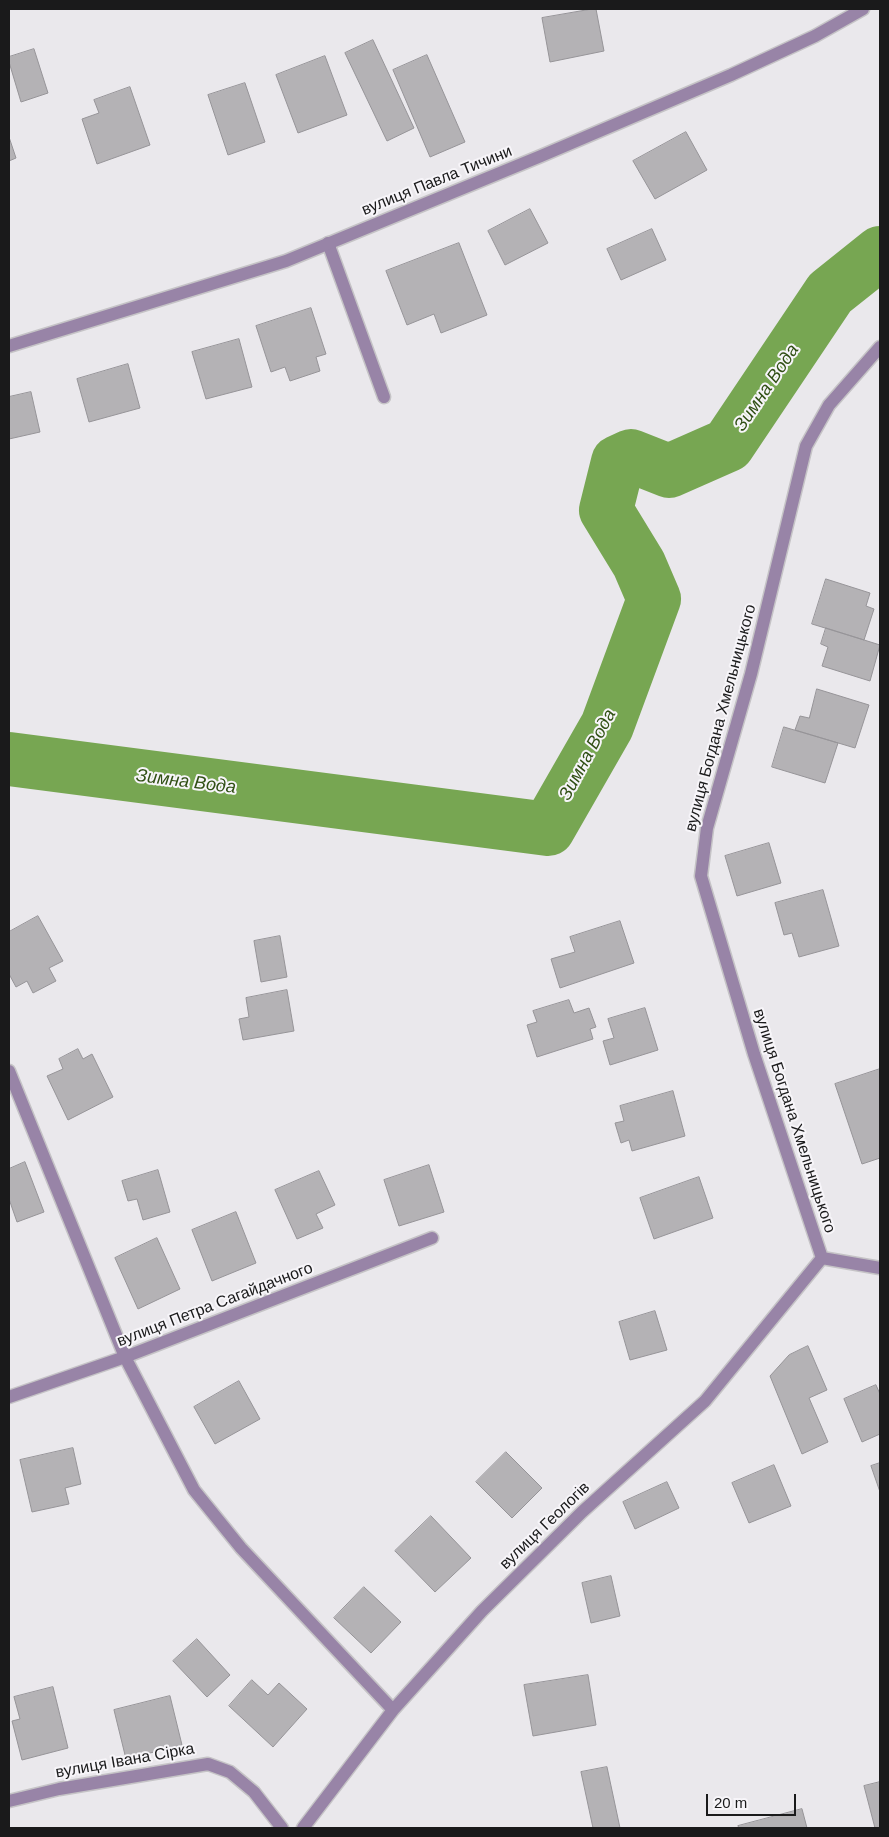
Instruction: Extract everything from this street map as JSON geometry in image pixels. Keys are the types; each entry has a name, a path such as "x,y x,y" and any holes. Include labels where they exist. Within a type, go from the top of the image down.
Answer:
{"street":[{"name":"вулиця Павла Тичини","path":"9,346 286,260 542,156 731,75 815,36 863,9"},
{"path":"328,243 384,397"},
{"name":"вулиця Богдана Хмельницького","path":"822,1258 754,1054 701,876 707,828 751,674 806,446 829,405 880,347"},
{"path":"9,1071 125,1357 194,1490 241,1548 393,1710"},
{"name":"вулиця Петра Сагайдачного","path":"9,1397 125,1357 432,1238"},
{"path":"822,1258 880,1268"},
{"name":"вулиця Геологів","path":"303,1828 393,1710 482,1611 582,1512 705,1401 822,1258"},
{"name":"вулиця Івана Сірка","path":"9,1801 59,1788 208,1764 230,1772 254,1792 282,1828"}],"building":[{"path":"596,9 604,51 550,62 542,18"},
{"path":"373,40 414,128 387,141 345,53"},
{"path":"34,49 48,93 21,102 9,57"},
{"path":"427,55 465,142 430,157 393,70"},
{"path":"325,56 347,115 298,133 276,75"},
{"path":"245,83 265,142 228,155 208,95"},
{"path":"130,87 150,145 97,164 82,119 99,113 94,100"},
{"path":"686,132 707,170 655,199 633,161"},
{"path":"9,137 16,158 9,161"},
{"path":"530,209 548,243 505,265 488,231"},
{"path":"652,229 666,260 621,280 607,249"},
{"path":"459,243 487,315 441,333 434,314 407,325 386,271"},
{"path":"311,308 326,354 316,357 320,371 290,381 285,367 271,372 256,326"},
{"path":"239,339 252,387 206,399 192,352"},
{"path":"128,364 140,408 89,422 77,379"},
{"path":"31,392 40,432 9,439 9,397"},
{"path":"826,579 870,593 866,606 874,609 864,640 812,624"},
{"path":"826,628 880,645 870,681 822,666 828,647 821,644"},
{"path":"817,689 869,705 855,748 795,730 800,716 809,718"},
{"path":"784,727 838,743 825,783 772,767"},
{"path":"769,843 781,883 737,896 725,856"},
{"path":"823,890 839,946 799,957 792,933 784,935 775,903"},
{"path":"38,916 63,961 49,968 56,981 33,993 27,981 16,987 9,974 9,932"},
{"path":"620,921 634,963 560,988 551,959 575,952 570,937"},
{"path":"280,936 287,977 261,982 254,941"},
{"path":"287,990 294,1031 243,1040 239,1019 249,1017 246,998"},
{"path":"569,1000 574,1013 589,1008 596,1027 590,1029 593,1039 537,1057 527,1025 537,1022 533,1011"},
{"path":"645,1008 658,1050 610,1065 603,1041 614,1038 608,1019"},
{"path":"78,1049 83,1059 92,1054 113,1097 68,1120 47,1076 63,1069 59,1059"},
{"path":"880,1069 880,1158 862,1164 835,1084"},
{"path":"673,1091 685,1136 632,1151 629,1140 621,1143 615,1123 624,1121 620,1106"},
{"path":"25,1162 44,1212 17,1222 9,1199 9,1169"},
{"path":"429,1165 444,1212 399,1226 384,1180"},
{"path":"158,1170 170,1212 143,1220 137,1199 128,1201 122,1181"},
{"path":"319,1171 335,1205 316,1214 323,1228 297,1239 275,1190"},
{"path":"699,1177 713,1218 654,1239 640,1198"},
{"path":"236,1212 256,1263 212,1281 192,1230"},
{"path":"157,1238 180,1289 138,1309 115,1258"},
{"path":"655,1311 667,1350 630,1360 619,1322"},
{"path":"808,1346 827,1390 809,1398 828,1442 802,1454 770,1376 789,1355"},
{"path":"239,1381 260,1419 215,1444 194,1407"},
{"path":"876,1385 880,1394 880,1434 862,1442 844,1399"},
{"path":"73,1448 81,1484 65,1488 69,1504 32,1512 20,1460"},
{"path":"506,1452 542,1488 512,1518 476,1482"},
{"path":"880,1463 880,1492 871,1466"},
{"path":"774,1465 791,1506 749,1523 732,1483"},
{"path":"667,1482 679,1508 635,1529 623,1502"},
{"path":"431,1516 471,1558 435,1592 395,1551"},
{"path":"611,1576 620,1616 591,1623 582,1583"},
{"path":"364,1587 401,1622 371,1653 334,1618"},
{"path":"197,1639 230,1675 207,1697 173,1661"},
{"path":"588,1675 596,1725 533,1736 524,1685"},
{"path":"252,1680 268,1695 279,1683 307,1709 273,1747 229,1706"},
{"path":"53,1687 68,1748 22,1760 12,1721 20,1719 14,1697"},
{"path":"170,1696 182,1745 126,1759 114,1710"},
{"path":"607,1767 620,1828 593,1828 581,1772"},
{"path":"880,1782 880,1828 875,1828 864,1786"},
{"path":"802,1809 807,1828 739,1828 738,1826"}],"waterway":[{"name":"Зимна Вода","path":"9,759 548,829 607,726 654,599 639,564 606,510 618,462 631,456 669,471 728,445 830,293 880,253"}]}
